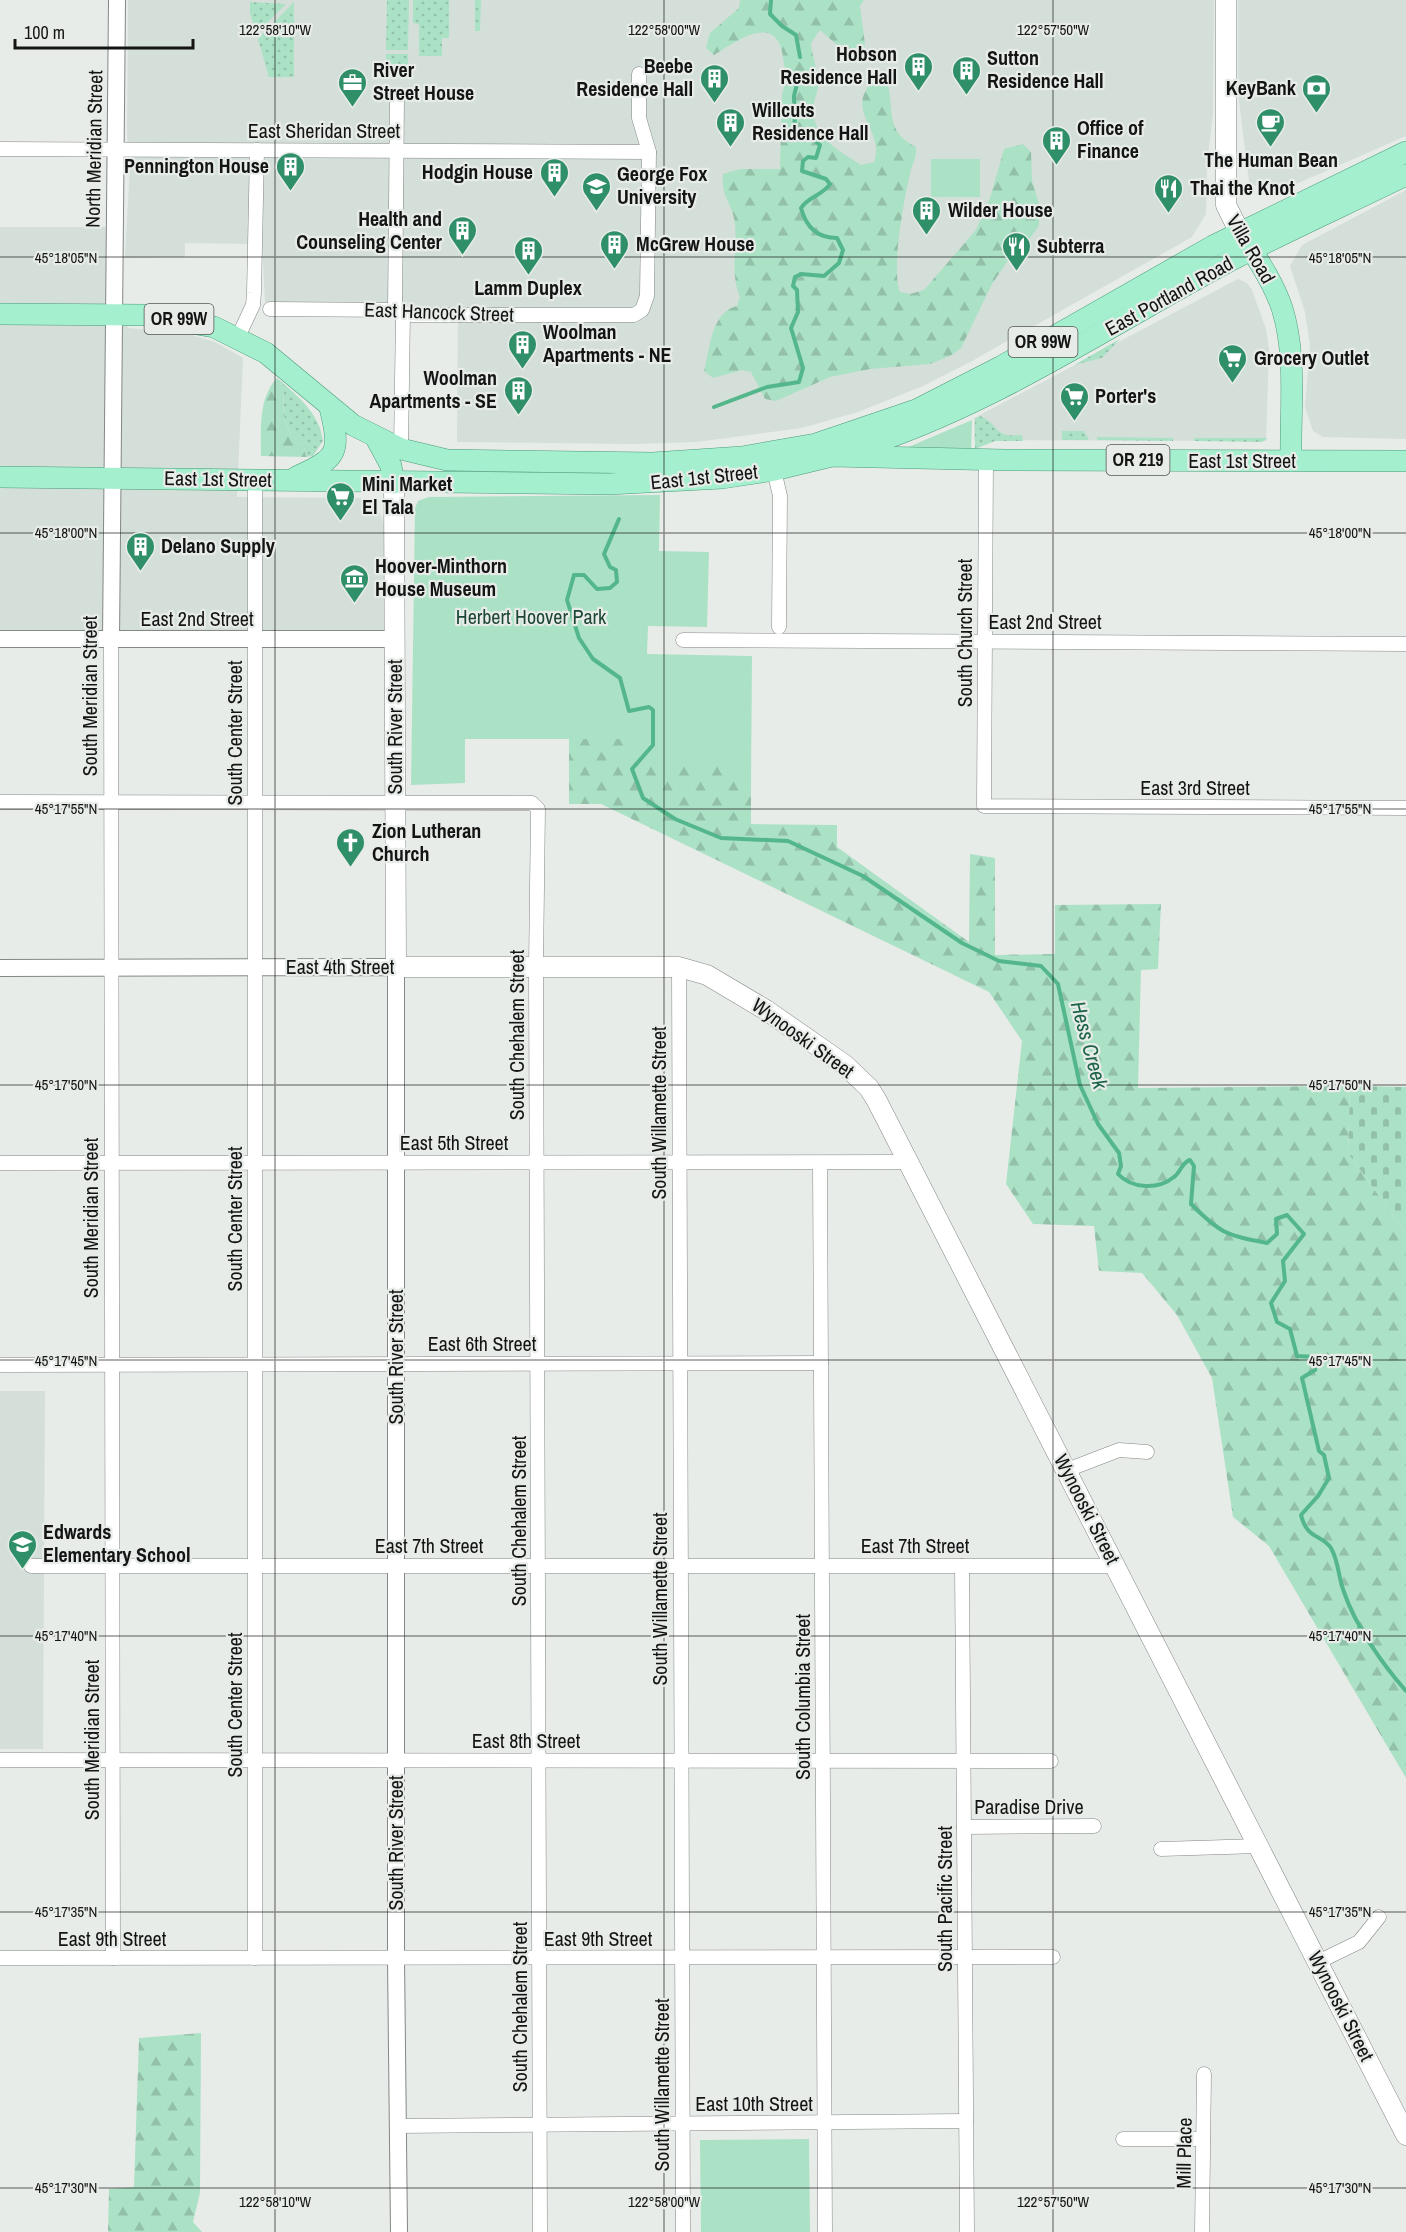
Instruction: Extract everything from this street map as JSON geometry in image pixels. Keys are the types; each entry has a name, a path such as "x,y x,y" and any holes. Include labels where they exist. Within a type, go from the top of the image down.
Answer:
{"main road":[{"name":"Villa Road","path":"1226,0 1226,205 1273,286 1287,326 1291,461"},
{"name":"East Portland Road","path":"836,447 950,394 1240,232 1406,152"},
{"name":"East Portland Road","path":"836,447 918,428 983,398 1251,250 1406,176"},
{"name":"OR 99W","path":"0,314 112,315 181,319 214,327 238,337 293,373 330,408"},
{"name":"East 1st Street","path":"330,408 376,438 401,449 447,460 474,462 653,463 836,447 986,460 1406,461"},
{"path":"290,480 323,465 335,452 337,436 330,408"},
{"path":"376,438 391,466 394,483 412,473 435,472 474,462"},
{"name":"East 1st Street","path":"0,477 255,479 394,483 653,483 722,478 774,470 836,447"},
{"name":"South River Street","path":"394,483 396,967"},
{"name":"East 4th Street","path":"396,967 680,967"},
{"name":"Wynooski Street","path":"680,967 707,975 740,993 845,1065 869,1088 1406,2134"}],"street":[{"name":"North Meridian Street","path":"111,478 117,0"},
{"path":"639,74 639,118 649,152"},
{"path":"397,99 401,449"},
{"name":"East Sheridan Street","path":"0,149 649,152"},
{"path":"238,337 253,305 257,150"},
{"name":"East Hancock Street","path":"270,309 399,311 412,315 634,315 642,310 647,286 649,152"},
{"name":"South Church Street","path":"984,806 986,460"},
{"path":"774,470 780,496 779,627"},
{"name":"South Meridian Street","path":"111,478 113,1958"},
{"name":"South Center Street","path":"255,479 255,1958"},
{"name":"East 2nd Street","path":"0,639 394,639"},
{"name":"East 2nd Street","path":"683,640 1406,644"},
{"path":"0,802 395,803"},
{"name":"South Chehalem Street","path":"395,803 531,803 538,809 536,966 540,2232"},
{"name":"East 3rd Street","path":"984,806 1406,808"},
{"name":"East 4th Street","path":"0,968 396,967"},
{"name":"South River Street","path":"396,967 396,1958 399,2232"},
{"name":"South Willamette Street","path":"680,967 678,1163 682,2232"},
{"name":"East 5th Street","path":"0,1163 908,1162"},
{"name":"South Columbia Street","path":"820,1163 825,2232"},
{"name":"East 6th Street","path":"0,1365 821,1363"},
{"path":"1067,1470 1119,1450 1147,1452"},
{"name":"East 7th Street","path":"31,1566 1116,1566"},
{"name":"South Pacific Street","path":"962,1566 966,2232"},
{"name":"East 8th Street","path":"0,1760 1051,1761"},
{"name":"Paradise Drive","path":"964,1827 1094,1826"},
{"path":"1161,1849 1259,1846"},
{"path":"1318,1962 1359,1942 1379,1917"},
{"name":"East 9th Street","path":"0,1958 1053,1957"},
{"name":"Mill Place","path":"1202,2232 1204,2074"},
{"name":"East 10th Street","path":"398,2126 966,2121"},
{"path":"1123,2139 1203,2139"}],"shaded area":[{"name":"George Fox University","path":"128,0 1214,0 1213,114 1207,164 1206,214 1192,237 972,361 923,386 858,412 802,428 697,442 634,444 457,442 458,308 410,308 403,303 265,302 262,244 185,243 185,257 125,258 130,164 127,135"},
{"path":"1238,0 1406,0 1406,136 1271,195 1249,182 1238,93"},
{"path":"1406,190 1406,439 1323,437 1313,431 1305,407 1310,345 1305,312 1290,266 1302,245"},
{"path":"0,227 114,227 113,295 128,328 185,333 215,342 243,358 237,497 366,498 379,511 394,555 394,639 0,635"},
{"path":"1238,279 1247,283 1252,290 1266,329 1269,349 1266,441 974,440 974,418"},
{"name":"Edwards Elementary School","path":"0,1391 45,1391 43,1749 0,1749"}],"green space":[{"path":"387,0 409,0 408,50 386,50"},
{"path":"413,0 449,0 449,38 442,38 442,56 419,56 419,24 413,23"},
{"path":"475,0 481,0 480,31 475,31"},
{"path":"740,0 864,0 860,6 865,44 863,50 856,52 837,45 820,30 811,43 818,80 814,114 820,133 834,147 861,165 874,162 876,150 863,109 863,99 867,89 877,77 887,81 895,127 906,141 916,147 899,234 897,268 900,292 910,294 924,290 976,230 990,198 1004,149 1023,144 1031,152 1032,181 1039,204 1039,226 1027,242 1009,259 992,284 961,348 950,356 930,364 870,369 830,377 776,401 765,399 751,372 742,370 713,378 704,371 717,323 728,310 737,306 740,297 735,278 734,218 725,193 723,174 740,169 780,169 782,94 785,76 779,43 773,35 764,32 744,37 714,55 706,48 710,33 739,8"},
{"path":"250,2 286,4 256,34 250,13"},
{"path":"294,2 294,77 269,77 258,39"},
{"path":"386,54 408,54 408,78 386,77"},
{"path":"931,159 980,159 980,197 931,197"},
{"path":"1120,339 1102,358 1074,365"},
{"path":"277,378 284,384 284,412 287,425 290,432 304,446 306,457 261,456 261,425 266,395"},
{"path":"284,384 303,402 318,424 323,441 313,456 306,457 304,446 290,432 287,425 284,412"},
{"path":"980,416 1001,433 1022,435 1023,441 995,441 975,449 975,419"},
{"path":"972,420 971,454 906,448"},
{"path":"1062,431 1084,431 1089,440 1062,440"},
{"path":"1097,437 1173,438 1173,441 1097,440"},
{"path":"1194,438 1268,438 1262,442 1194,441"},
{"name":"Herbert Hoover Park","path":"660,495 659,551 709,552 707,627 648,626 647,654 752,656 751,786 741,786 741,762 630,762 630,739 465,739 465,783 411,785 415,508 418,501 429,497"},
{"path":"569,739 630,739 630,762 742,762 741,786 751,786 751,824 837,825 837,847 969,942 970,854 995,858 995,955 1055,954 1055,905 1161,904 1158,969 1141,970 1138,1088 1350,1086 1348,1153 1406,1233 1406,1778 1269,1546 1233,1517 1212,1378 1177,1315 1142,1273 1099,1271 1094,1226 1033,1224 1006,1184 1022,1041 989,992 601,804 569,804"},
{"path":"1350,1086 1406,1087 1406,1233 1348,1153"},
{"path":"201,2033 200,2193 193,2222 202,2232 108,2232 109,2189 134,2187 139,2038"},
{"path":"809,2139 810,2232 701,2232 700,2140"}],"waterway":[{"name":"Hess Creek","path":"771,0 770,14 796,35 800,57"},
{"name":"Hess Creek","path":"714,407 767,387 799,382 803,368 791,328 798,312 797,290 793,286 795,277 801,274 824,276 839,263 843,250 837,238 824,236 813,230 806,221 801,208 830,184 826,179 802,171 803,161 808,157 816,158 820,145 814,140 795,134 794,96 798,80"},
{"name":"Hess Creek","path":"619,519 604,554 610,567 616,570 617,582 610,588 597,589 584,575 574,575 567,600 579,638 593,659 620,678 629,711 649,707 653,710 653,745 632,769 643,798 675,819 721,838 788,841 863,876 962,943 999,961 1041,966 1058,984 1080,1085 1098,1124 1119,1153 1121,1166 1118,1174 1130,1183 1153,1186 1174,1177 1190,1160 1194,1166 1191,1204 1217,1227 1242,1238 1267,1243 1277,1234 1276,1219 1287,1215 1304,1234 1283,1261 1285,1281 1271,1303 1277,1322 1290,1329 1297,1356 1316,1357 1315,1370 1302,1378 1319,1451 1324,1455 1329,1478 1318,1496 1301,1515 1307,1529 1331,1548 1342,1586 1355,1618 1379,1657 1406,1691"}],"place":[{"name":"Hobson Residence Hall","path":"918,92"},
{"name":"Sutton Residence Hall","path":"966,96"},
{"name":"Beebe Residence Hall","path":"714,104"},
{"name":"River Street House","path":"352,108"},
{"name":"KeyBank","path":"1317,114"},
{"name":"Willcuts Residence Hall","path":"731,148"},
{"name":"The Human Bean","path":"1271,148"},
{"name":"Office of Finance","path":"1056,166"},
{"name":"Pennington House","path":"290,192"},
{"name":"Hodgin House","path":"554,198"},
{"name":"George Fox University","path":"596,212"},
{"name":"Thai the Knot","path":"1169,214"},
{"name":"Wilder House","path":"927,236"},
{"name":"Health and Counseling Center","path":"463,256"},
{"name":"McGrew House","path":"615,270"},
{"name":"Subterra","path":"1016,272"},
{"name":"Lamm Duplex","path":"528,276"},
{"name":"Woolman Apartments - NE","path":"522,370"},
{"name":"Grocery Outlet","path":"1233,384"},
{"name":"Woolman Apartments - SE","path":"518,416"},
{"name":"Porter's","path":"1074,422"},
{"name":"Mini Market El Tala","path":"341,522"},
{"name":"Delano Supply","path":"140,572"},
{"name":"Hoover-Minthorn House Museum","path":"354,604"},
{"name":"Zion Lutheran Church","path":"351,868"},
{"name":"Edwards Elementary School","path":"22,1570"}]}
